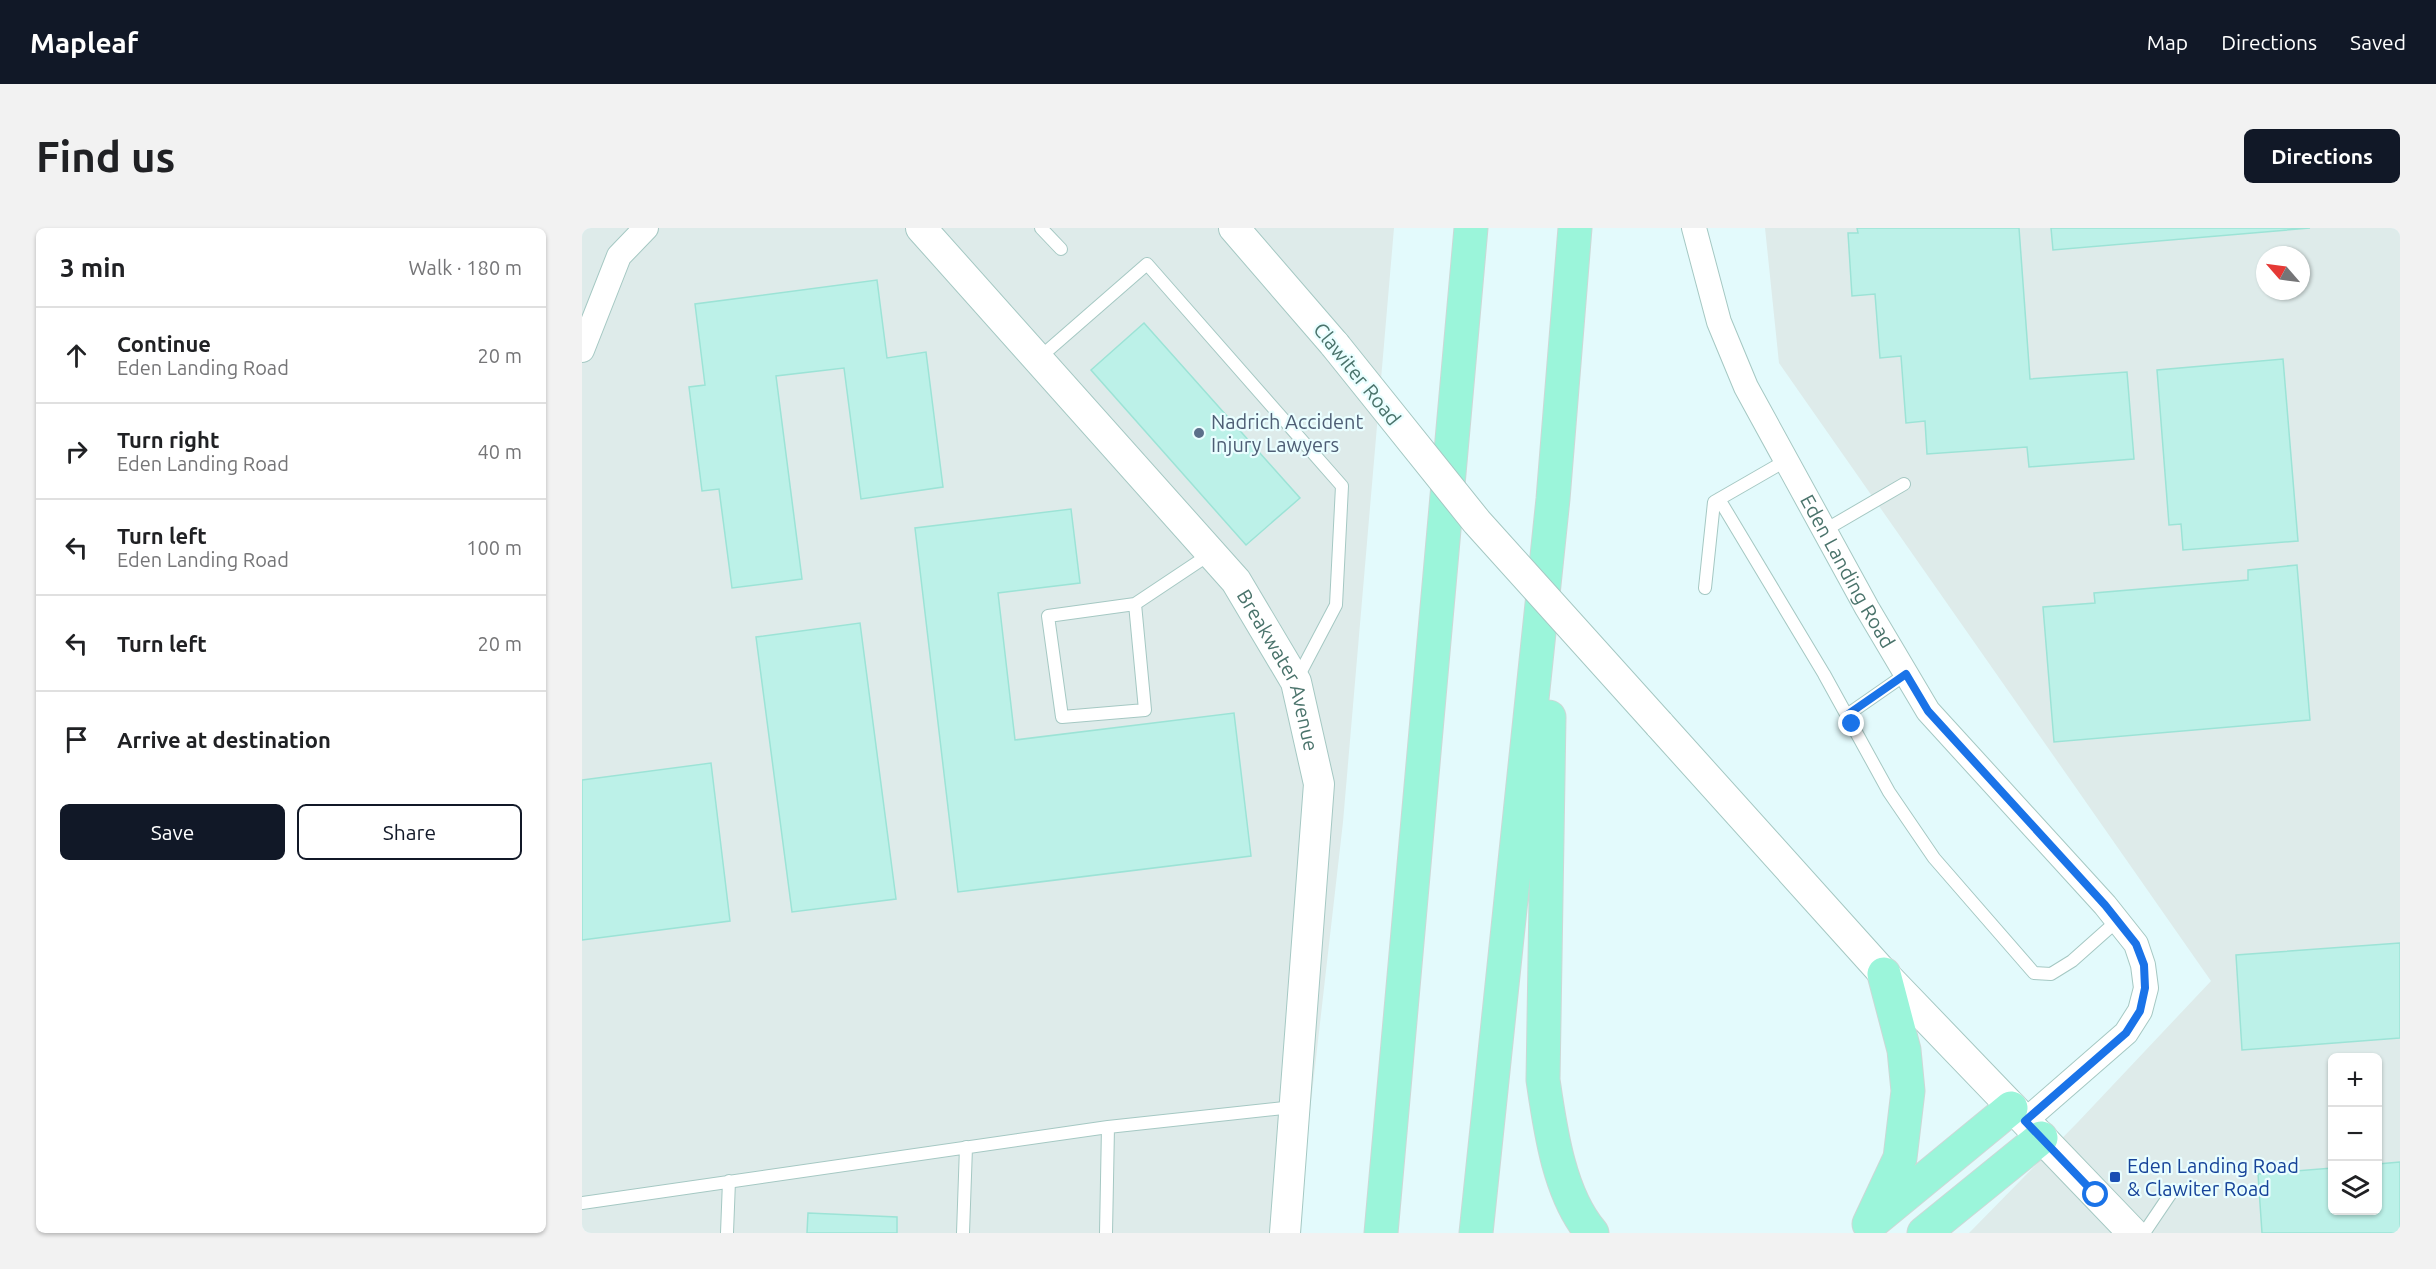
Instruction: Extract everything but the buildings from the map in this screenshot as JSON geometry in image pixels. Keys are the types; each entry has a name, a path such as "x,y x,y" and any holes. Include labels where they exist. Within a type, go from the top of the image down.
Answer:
{"highway":[{"path":"1448,228 1455,415"},
{"path":"1381,1233 1471,228"},
{"path":"1476,1233 1553,499 1575,228"},
{"path":"1553,499 1543,1080 1552,1137 1567,1187 1592,1233"},
{"path":"1864,1229 1900,1158 1908,1091 1904,1050 1884,974"},
{"path":"1864,1229 2026,1122"},
{"path":"1924,1233 2026,1122"}],"street":[{"path":"582,350 619,256 646,228"},
{"name":"Clawiter Road","path":"1234,228 1335,345 1477,522 1884,974"},
{"name":"Eden Landing Road","path":"1694,228 1719,322 1746,387 1867,608 1928,711 2117,921 2136,944 2144,965 2145,988 2140,1011 2126,1033 2026,1122"},
{"name":"Breakwater Avenue","path":"929,231 1038,359 1236,581 1296,682 1319,784 1285,1233"},
{"path":"1884,974 2133,1233"}],"lane":[{"path":"1041,228 1061,249"},
{"path":"1038,359 1147,264 1342,486 1336,605 1296,682"},
{"path":"1705,588 1714,502 1787,460"},
{"path":"1825,530 1904,484"},
{"path":"1719,499 1777,594 1889,792 1934,858 2034,973 2051,974 2072,961 2117,921"},
{"path":"1135,604 1145,710 1062,717 1048,616 1135,604 1211,553"},
{"path":"1847,715 1906,674"},
{"path":"582,1203 1108,1127 1295,1107"},
{"path":"1106,1233 1108,1127"},
{"path":"963,1233 966,1147"},
{"path":"727,1233 729,1181"},
{"path":"2144,1233 2171,1193"}],"shaded area":[{"path":"582,228 1394,228 1343,822 1296,1233 582,1233"},
{"path":"1765,228 2400,228 2400,1233 1969,1233 2211,981 1779,363"}],"place":[{"name":"Nadrich Accident Injury Lawyers","path":"1199,433"},
{"name":"Eden Landing Road & Clawiter Road","path":"2115,1177"}],"route":[{"path":"1852,724 1847,715 1906,674 1928,711 2105,905 2136,944 2144,965 2145,988 2140,1011 2126,1033 2025,1121 2096,1195"}]}
